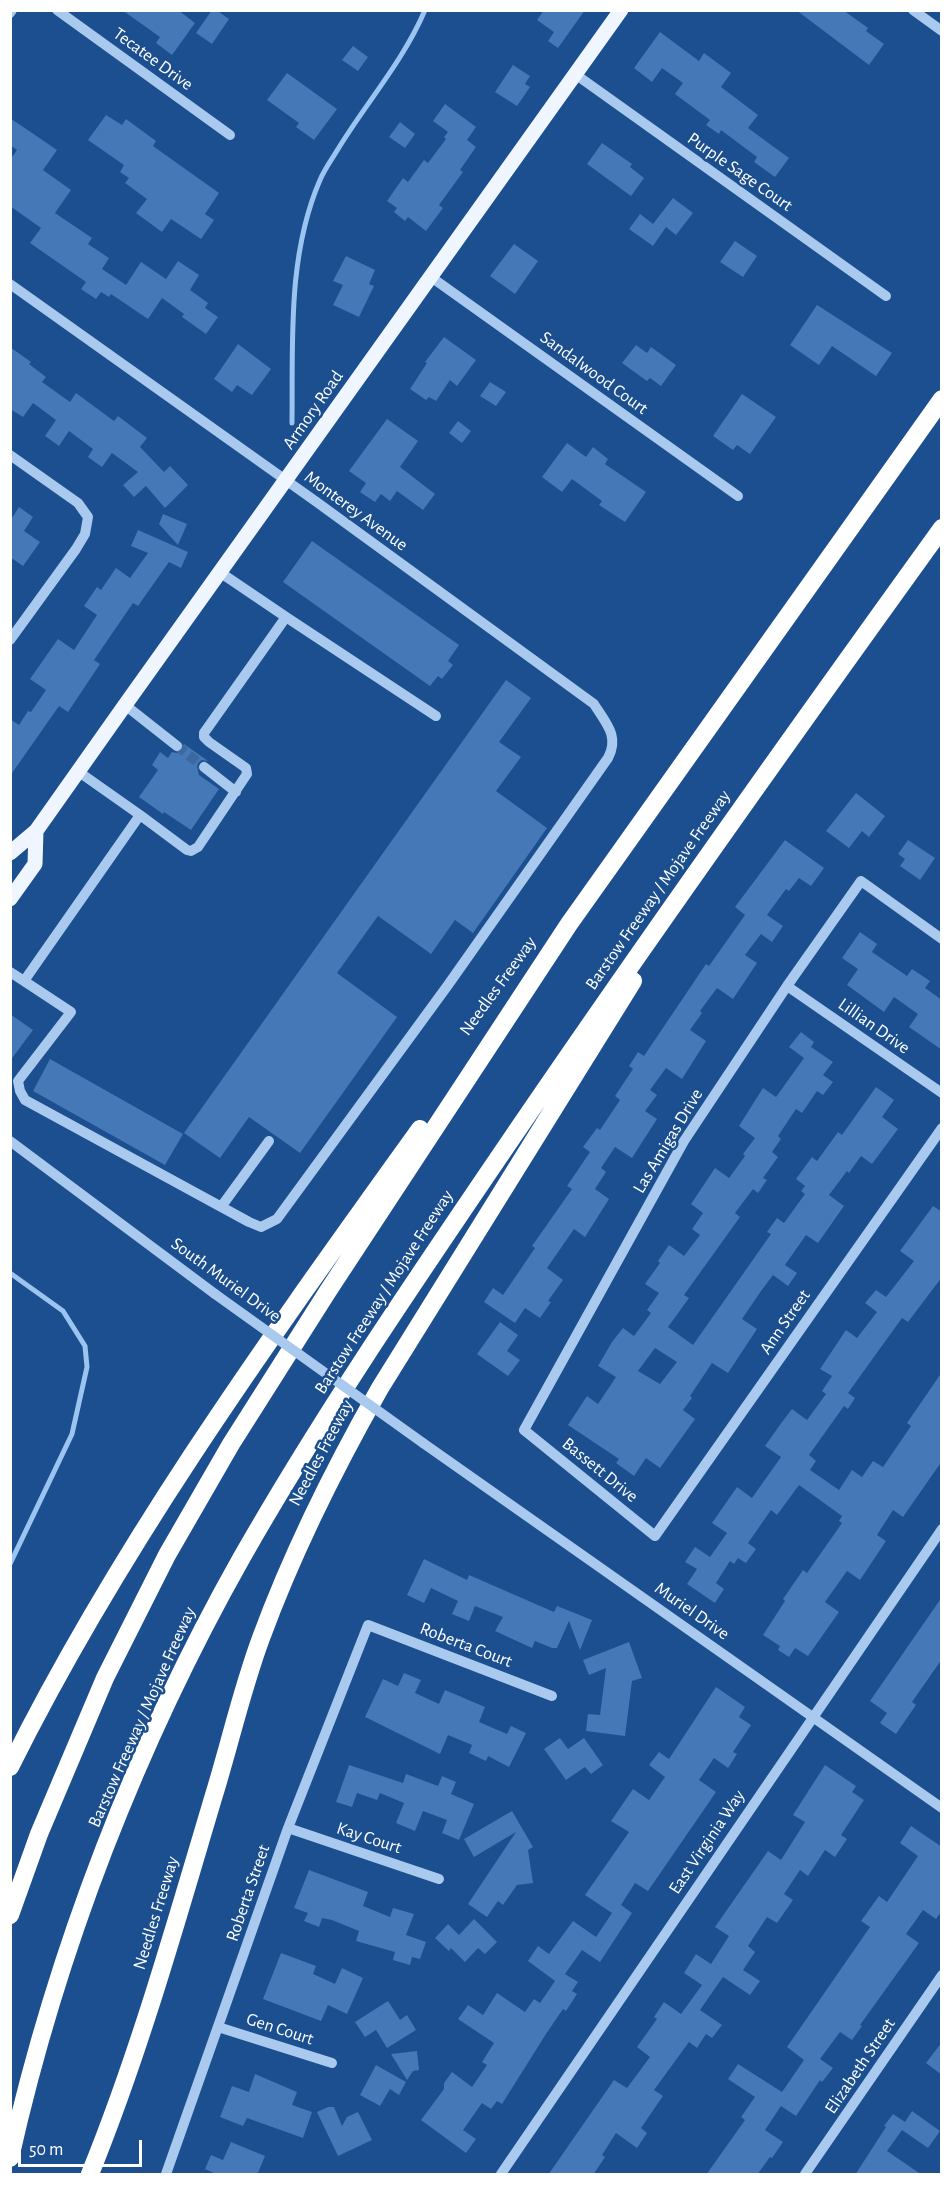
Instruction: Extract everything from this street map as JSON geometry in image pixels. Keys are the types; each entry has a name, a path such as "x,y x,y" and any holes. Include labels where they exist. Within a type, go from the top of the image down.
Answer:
{"highway":[{"path":"10,1915 52,1803 105,1678 196,1502 328,1291 569,924 942,399"},
{"name":"Barstow Freeway / Mojave Freeway","path":"10,2158 52,2003 104,1853 169,1701 199,1638 242,1558 303,1456 451,1228 598,1010 942,528"},
{"name":"Needles Freeway","path":"90,2175 130,2067 260,1640 309,1521 350,1440 408,1341 733,819"},
{"name":"Needles Freeway","path":"10,1767 72,1649 151,1518 356,1218 569,924"}],"main road":[{"name":"Armory Road","path":"10,853 36,831 79,772 621,10"},
{"path":"10,899 35,864 36,831"}],"street":[{"name":"Tecatee Drive","path":"57,10 230,135"},
{"path":"913,10 942,32"},
{"name":"Purple Sage Court","path":"575,74 886,296"},
{"name":"Sandalwood Court","path":"431,277 738,496"},
{"name":"Monterey Avenue","path":"10,284 594,704 613,739 613,749 608,758 448,985 277,1219 261,1227 221,1207"},
{"path":"10,455 78,503 88,517 85,534 76,549 10,640"},
{"path":"221,573 435,716"},
{"path":"79,772 187,850 198,848 245,778 246,768 209,742 204,737 204,733 286,616"},
{"path":"125,705 177,746"},
{"path":"204,767 236,792"},
{"path":"24,981 140,815"},
{"name":"Las Amigas Drive","path":"524,1430 684,1141 787,986 861,881 942,939"},
{"path":"10,972 71,1012 18,1081 20,1091 26,1100 221,1207 269,1141"},
{"name":"Lillian Drive","path":"787,986 942,1094"},
{"name":"Ann Street","path":"655,1536 942,1128"},
{"name":"South Muriel Drive","path":"10,1141 423,1443"},
{"name":"Bassett Drive","path":"524,1430 655,1536"},
{"name":"Muriel Drive","path":"423,1443 942,1808"},
{"name":"East Virginia Way","path":"501,2175 942,1529"},
{"name":"Roberta Court","path":"368,1625 552,1696"},
{"name":"Roberta Street","path":"166,2175 288,1828 368,1625"},
{"name":"Kay Court","path":"288,1828 440,1879"},
{"name":"Elizabeth Street","path":"805,2175 942,1975"},
{"name":"Gen Court","path":"218,2027 332,2063"}],"building":[{"path":"122,10 178,10 195,23 172,55 156,43 160,37"},
{"path":"212,10 216,10 229,19 212,44 196,33"},
{"path":"544,10 585,10 558,48 548,41 554,32 537,20"},
{"path":"796,10 843,10 868,28 866,31 884,44 869,65"},
{"path":"660,32 699,61 704,53 731,73 721,87 758,115 748,128 789,158 775,177 754,162 757,157 721,130 719,134 706,125 710,120 675,94 683,83 662,68 652,82 634,68"},
{"path":"353,46 368,57 358,71 342,60"},
{"path":"513,65 530,76 525,84 530,87 517,106 495,92"},
{"path":"287,73 337,109 314,140 296,127 299,123 267,100"},
{"path":"445,104 476,127 467,140 476,147 460,170 463,172 439,205 443,208 426,231 408,217 405,221 394,212 397,208 387,201 403,178 408,182 424,160 428,163 446,139 444,137 448,132 433,121"},
{"path":"106,115 122,125 126,119 156,141 153,146 219,193 205,214 214,220 201,239 171,219 162,232 136,213 147,199 125,183 129,178 120,172 124,165 88,140"},
{"path":"10,118 57,150 43,170 71,190 55,213 92,238 88,244 109,258 102,269 126,285 141,262 166,279 178,261 199,275 190,290 208,303 205,308 218,317 206,334 182,317 184,314 162,298 148,319 111,294 109,297 101,292 96,299 81,289 86,282 30,243 41,228 10,206 10,160 17,150 10,145"},
{"path":"400,122 415,134 405,148 389,137"},
{"path":"602,143 632,164 630,167 644,178 631,196 587,164"},
{"path":"673,198 693,213 676,235 666,227 653,246 629,229 640,214 653,224"},
{"path":"735,241 757,256 743,277 720,262"},
{"path":"514,244 538,261 515,294 490,276"},
{"path":"346,256 375,270 369,284 374,286 359,317 333,305 343,285 333,281"},
{"path":"817,305 892,353 876,376 832,346 819,365 790,345"},
{"path":"444,337 476,360 457,386 450,380 436,401 429,397 426,400 410,389 427,363 425,362"},
{"path":"238,344 271,369 252,395 237,385 232,392 214,379"},
{"path":"636,345 647,353 651,347 676,365 661,386 650,378 647,381 622,363"},
{"path":"10,347 31,362 29,364 46,377 42,382 70,402 76,393 114,421 118,416 147,438 140,447 164,472 170,466 188,485 165,508 146,486 134,497 123,485 138,472 112,453 102,467 88,457 93,449 69,431 59,446 45,436 56,420 33,403 23,417 10,409"},
{"path":"490,382 506,392 496,406 480,396"},
{"path":"742,394 776,417 750,454 737,445 733,450 713,436"},
{"path":"387,419 418,441 400,467 435,494 423,510 397,491 390,501 381,494 375,502 360,492 366,483 349,471"},
{"path":"458,421 471,431 462,443 449,433"},
{"path":"567,443 586,457 593,447 608,459 605,464 646,492 625,522 599,505 602,501 572,479 562,492 542,477"},
{"path":"19,507 33,517 24,531 40,542 23,566 10,557 10,521"},
{"path":"163,514 187,524 178,545 159,524"},
{"path":"138,530 188,552 181,568 169,562 138,606 133,603 94,660 100,664 68,712 59,706 10,776 10,719 19,725 46,690 30,679 58,639 74,650 97,615 84,606 97,587 101,590 116,568 130,578 148,553 131,546"},
{"path":"312,541 459,645 448,661 453,665 442,679 438,676 430,686 283,582"},
{"path":"506,680 531,698 499,742 521,757 496,791 547,828 473,933 455,920 431,954 378,916 337,973 397,1017 300,1153 249,1117 220,1158 184,1133"},
{"path":"184,744 208,761 202,760 198,763 199,775 219,789 191,830 139,797 158,770 152,765 160,752 168,758 172,752 182,751"},
{"path":"856,793 885,816 869,837 862,831 849,848 826,831"},
{"path":"785,840 824,868 811,886 799,878 789,891 786,889 767,915 783,926 772,942 761,934 745,955 757,963 733,999 717,988 700,1011 702,1013 690,1030 706,1041 682,1079 666,1068 650,1090 657,1095 645,1111 657,1119 632,1158 615,1147 601,1168 606,1172 595,1189 609,1199 585,1237 574,1229 547,1268 563,1280 548,1301 551,1302 540,1318 525,1308 515,1323 484,1302 493,1288 503,1295 535,1248 532,1246 572,1189 567,1186 590,1152 583,1147 597,1128 600,1130 620,1100 615,1096 633,1069 629,1066 638,1052 644,1056 706,964 709,966 745,915 735,907"},
{"path":"908,840 935,858 920,880 900,866 905,859 898,854"},
{"path":"860,932 877,944 872,952 907,976 912,969 930,981 925,988 942,1000 942,1050 909,1027 918,1014 894,997 884,1012 847,985 858,969 842,958"},
{"path":"10,1014 33,1030 10,1061"},
{"path":"801,1032 814,1042 811,1047 833,1062 823,1075 833,1082 823,1095 817,1091 802,1113 796,1109 778,1136 781,1139 772,1152 778,1157 763,1178 767,1180 758,1193 753,1189 735,1213 740,1217 684,1295 689,1298 668,1327 693,1345 771,1234 767,1232 777,1218 784,1223 805,1194 801,1191 805,1186 796,1179 812,1157 817,1161 838,1132 842,1135 876,1087 894,1100 882,1117 898,1129 872,1164 861,1156 829,1195 844,1206 818,1243 806,1235 785,1265 797,1273 788,1286 773,1275 761,1291 742,1319 757,1329 728,1373 712,1363 683,1410 695,1419 660,1468 646,1458 634,1476 616,1463 619,1459 568,1425 587,1396 598,1404 616,1377 598,1366 623,1328 634,1336 651,1313 647,1310 659,1293 645,1284 669,1245 684,1256 700,1235 692,1229 703,1213 691,1204 715,1168 729,1178 745,1156 743,1154 755,1138 739,1126 763,1088 776,1097 804,1058 789,1047","holes":["655,1348 677,1362 660,1384 638,1371"]},
{"path":"50,1059 183,1134 165,1165 33,1091"},
{"path":"933,1206 942,1212 942,1277 908,1322 902,1318 848,1393 855,1398 848,1409 844,1406 809,1455 816,1461 810,1470 839,1490 852,1470 862,1477 873,1461 883,1467 911,1426 907,1423 942,1372 942,1461 903,1517 893,1510 877,1535 886,1541 860,1580 847,1571 825,1602 839,1612 808,1656 795,1648 789,1657 778,1650 780,1646 763,1635 785,1601 783,1599 803,1570 807,1573 842,1523 839,1521 842,1516 799,1485 777,1515 771,1510 748,1543 756,1549 746,1563 738,1558 734,1564 730,1561 716,1583 724,1589 715,1603 687,1584 697,1569 685,1562 695,1547 710,1557 727,1533 712,1523 737,1487 752,1498 781,1457 765,1446 792,1409 807,1420 826,1394 822,1391 832,1376 820,1369 846,1330 857,1338 877,1312 865,1303 876,1290 886,1297 914,1261 900,1251"},
{"path":"500,1322 518,1335 507,1351 520,1360 508,1376 477,1354"},
{"path":"424,1559 467,1580 469,1575 554,1612 557,1606 592,1620 580,1650 569,1621 557,1648 535,1641 532,1648 495,1631 503,1617 475,1606 469,1621 452,1614 458,1601 431,1588 424,1603 407,1595"},
{"path":"942,1597 942,1659 912,1702 916,1705 896,1734 880,1723 887,1713 870,1701"},
{"path":"629,1642 642,1678 632,1681 625,1736 586,1731 588,1714 600,1715 606,1668 589,1675 583,1660"},
{"path":"404,1673 421,1680 415,1693 439,1704 445,1690 485,1707 479,1722 507,1734 511,1726 526,1733 509,1767 488,1756 486,1761 469,1753 472,1745 448,1735 440,1754 365,1717 383,1679 398,1686"},
{"path":"716,1687 745,1707 739,1717 751,1725 733,1752 737,1754 728,1768 714,1758 699,1780 716,1792 648,1891 635,1883 621,1905 632,1913 600,1962 582,1950 565,1974 578,1982 572,1991 577,1994 566,2011 563,2009 502,2104 497,2101 491,2109 482,2103 463,2130 476,2139 466,2153 421,2120 444,2089 444,2083 452,2072 472,2087 487,2065 482,2062 494,2043 458,2019 468,2005 483,2015 497,1993 525,2012 534,1999 540,2003 555,1981 528,1961 538,1946 549,1954 573,1921 596,1937 612,1913 585,1895 629,1832 611,1821 633,1789 649,1800 665,1777 649,1765 659,1752 669,1759"},
{"path":"560,1738 568,1749 584,1738 603,1765 591,1774 585,1767 566,1780 544,1749"},
{"path":"349,1765 403,1783 406,1774 438,1786 442,1776 456,1782 451,1794 474,1804 459,1840 442,1833 447,1820 423,1811 415,1831 396,1823 404,1803 380,1793 377,1800 357,1793 352,1807 336,1802"},
{"path":"825,1765 856,1786 852,1792 864,1800 841,1835 847,1839 835,1857 825,1850 808,1876 800,1870 784,1894 793,1900 777,1923 767,1917 748,1946 755,1952 743,1970 760,1981 750,1995 723,1977 700,2010 722,2025 712,2038 706,2034 697,2048 689,2042 654,2090 663,2096 641,2128 647,2133 637,2148 616,2133 602,2155 605,2157 593,2175 548,2175 614,2080 627,2088 650,2057 637,2047 657,2019 654,2017 664,2002 681,2014 702,1985 684,1973 696,1954 711,1964 729,1936 715,1927 768,1851 781,1860 805,1822 793,1815"},
{"path":"512,1811 533,1847 528,1850 533,1883 517,1885 503,1905 498,1901 487,1917 468,1904 516,1832 474,1857 464,1839"},
{"path":"911,1826 942,1847 942,1910 936,1919 923,1910 906,1934 919,1943 860,2025 862,2026 852,2040 840,2032 820,2059 833,2068 822,2082 820,2080 796,2116 781,2106 765,2130 783,2142 757,2175 706,2175 745,2120 741,2117 755,2097 728,2079 738,2064 782,2092 804,2060 787,2047 870,1927 861,1921 879,1896 887,1902 918,1856 900,1843"},
{"path":"309,1870 368,1892 363,1906 390,1917 393,1908 414,1914 406,1935 426,1942 420,1959 412,1957 410,1965 393,1960 395,1952 356,1941 359,1931 332,1920 322,1918 319,1927 304,1921 308,1913 294,1908"},
{"path":"474,1919 497,1942 485,1954 478,1948 465,1962 451,1948 449,1951 435,1938 448,1924 459,1935"},
{"path":"281,1953 316,1966 313,1974 335,1984 342,1968 363,1978 347,2014 328,2005 321,2021 263,1999"},
{"path":"388,2001 400,2020 407,2015 416,2030 387,2048 376,2030 365,2037 355,2022"},
{"path":"942,2042 942,2075 926,2063"},
{"path":"417,2051 419,2070 413,2071 407,2080 391,2054"},
{"path":"376,2065 406,2082 399,2095 390,2089 380,2106 360,2095"},
{"path":"255,2074 297,2092 292,2105 312,2112 303,2138 247,2118 243,2126 220,2117 232,2086 249,2092"},
{"path":"334,2107 342,2126 347,2117 358,2112 372,2140 338,2156 317,2112"},
{"path":"912,2111 940,2131 928,2148 902,2130 887,2151 922,2175 855,2175 893,2114 905,2122"},
{"path":"231,2142 265,2156 257,2175 218,2175 205,2169 211,2155 223,2160"}],"waterway":[{"path":"292,423 294,300 297,269 309,209 326,168 396,64 425,10"},
{"path":"10,1273 63,1311 85,1346 87,1367 72,1434 10,1564"}],"tunnel":[{"path":"177,746 204,767"}]}
